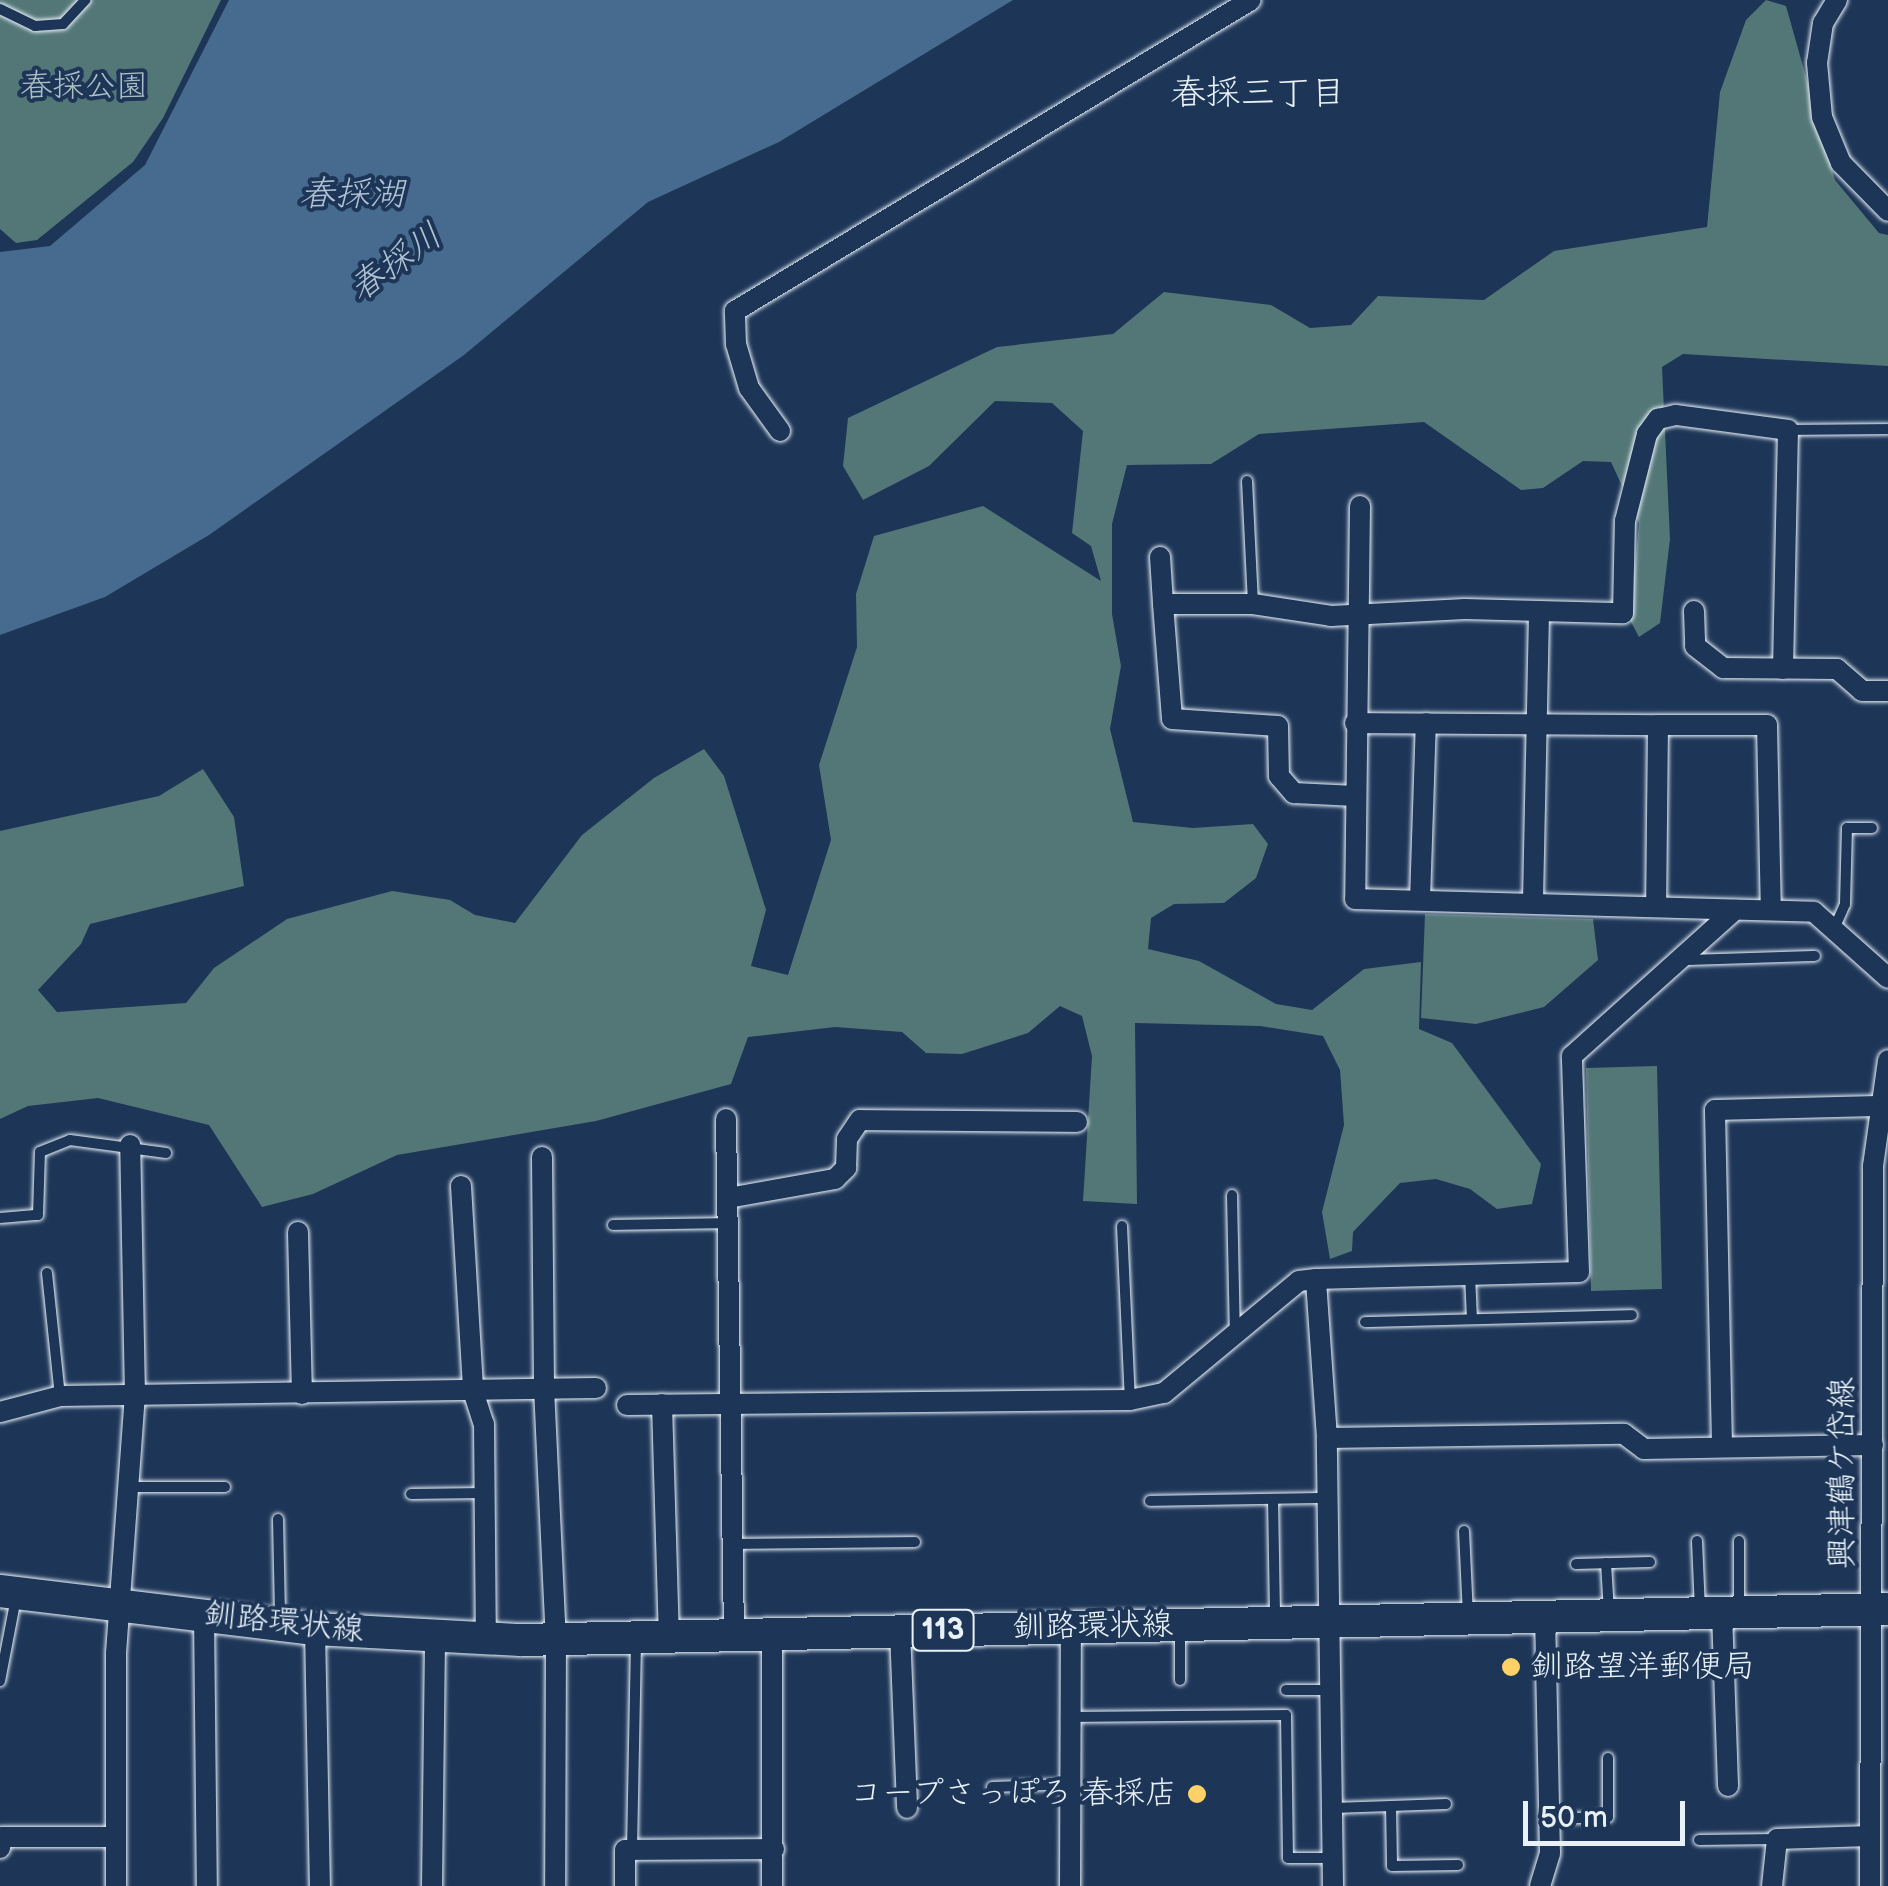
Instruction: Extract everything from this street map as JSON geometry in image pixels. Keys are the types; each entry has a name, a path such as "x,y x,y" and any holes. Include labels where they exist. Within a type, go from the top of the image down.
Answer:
{"main road":[{"name":"釧路環状線","path":"8,1592 315,1629 556,1640 772,1632 1545,1620 1881,1609"}],"street":[{"path":"780,430 749,388 736,344 735,311 1251,0"},
{"path":"1837,0 1823,24 1817,63 1822,117 1841,163 1888,211"},
{"path":"1163,604 1253,604 1361,616 1623,613 1625,521 1647,434 1658,418 1676,415 1788,430 1784,669"},
{"path":"1360,506 1354,899 1533,900 1814,912 1888,978"},
{"path":"1160,557 1172,719 1278,726 1279,776 1294,793 1355,796"},
{"path":"1694,611 1695,646 1722,668 1837,668 1862,691 1888,691"},
{"path":"1533,900 1539,612"},
{"path":"1355,722 1766,725 1771,909"},
{"path":"1420,900 1426,722"},
{"path":"1656,904 1658,725"},
{"path":"627,1405 1130,1400 1164,1393 1299,1281 1579,1272 1572,1056 1735,910"},
{"name":"興津鶴ケ岱線","path":"1876,1872 1870,1836 1881,1609 1872,1445 1877,1106 1888,1060"},
{"path":"1722,1446 1716,1110 1877,1106"},
{"path":"726,1119 734,1634"},
{"path":"728,1198 835,1179 846,1168 847,1139 860,1120 1077,1122"},
{"path":"116,1886 122,1603 135,1396 130,1145"},
{"path":"542,1158 544,1388 556,1640 555,1886"},
{"path":"461,1186 473,1391 484,1424 486,1639"},
{"path":"298,1232 302,1394"},
{"path":"1316,1279 1327,1438 1333,1886"},
{"path":"0,1412 60,1396 596,1388"},
{"path":"662,1404 669,1636"},
{"path":"1327,1438 1624,1434 1644,1449 1872,1445"},
{"path":"1721,1613 1728,1786"},
{"path":"204,1615 206,1886"},
{"path":"1540,1886 1550,1853 1545,1620"},
{"path":"1070,1886 1071,1628"},
{"path":"315,1629 320,1886"},
{"path":"900,1631 907,1808"},
{"path":"772,1632 772,1886"},
{"path":"432,1886 435,1636"},
{"path":"1772,1886 1776,1838 1870,1836"},
{"path":"0,1848 2,1837 115,1837"},
{"path":"625,1886 625,1850 774,1849"}],"lane":[{"path":"0,9 35,26 63,24 85,0"},
{"path":"1788,430 1888,428"},
{"path":"1247,481 1253,604"},
{"path":"1834,930 1845,904 1847,828 1872,828"},
{"path":"1675,960 1815,956"},
{"path":"0,1218 38,1215 40,1152 70,1140 130,1145 166,1153"},
{"path":"1232,1195 1235,1334"},
{"path":"612,1224 728,1223"},
{"path":"1122,1226 1130,1400"},
{"path":"47,1273 60,1396"},
{"path":"1470,1274 1472,1319"},
{"path":"1365,1322 1632,1315"},
{"path":"130,1487 225,1487"},
{"path":"411,1494 484,1493"},
{"path":"1150,1501 1328,1498"},
{"path":"1272,1499 1275,1623"},
{"path":"278,1520 280,1624"},
{"path":"1464,1531 1468,1620"},
{"path":"1698,1540 1721,1613"},
{"path":"1721,1613 1739,1540"},
{"path":"732,1544 916,1542"},
{"path":"1576,1564 1650,1562"},
{"path":"1606,1564 1609,1617"},
{"path":"0,1681 8,1592"},
{"path":"1180,1625 1180,1680"},
{"path":"632,1850 636,1638"},
{"path":"1286,1690 1331,1690"},
{"path":"1071,1717 1286,1715 1288,1858 1332,1858"},
{"path":"1549,1820 1608,1818 1608,1758"},
{"path":"992,1787 1070,1784"},
{"path":"1332,1808 1446,1804"},
{"path":"1391,1806 1392,1866 1458,1866"},
{"path":"1699,1840 1776,1838"}],"green space":[{"name":"春採公園","path":"0,0 221,0 163,118 133,162 37,240 16,243 0,229"},
{"path":"1766,0 1786,6 1835,180 1879,233 1888,235 1888,366 1683,354 1662,367 1670,539 1660,623 1639,637 1630,620 1639,523 1611,462 1583,461 1543,488 1521,490 1424,422 1259,434 1211,464 1127,465 1112,524 1112,614 1121,666 1110,729 1133,822 1193,828 1253,824 1268,844 1256,878 1224,903 1174,904 1151,918 1148,949 1199,961 1276,1004 1312,1010 1364,969 1421,962 1419,1029 1452,1043 1541,1164 1532,1204 1497,1209 1470,1189 1436,1179 1400,1183 1353,1232 1352,1251 1330,1259 1322,1212 1344,1125 1340,1070 1323,1036 1260,1026 1135,1023 1137,1204 1083,1201 1092,1056 1082,1016 1060,1006 1028,1033 962,1054 926,1053 902,1032 835,1027 748,1037 731,1084 596,1121 397,1155 313,1194 262,1207 209,1125 98,1098 28,1106 0,1119 0,831 159,796 203,769 234,817 244,886 90,924 81,944 38,990 57,1012 186,1003 214,968 287,919 392,891 450,900 475,915 515,923 582,835 654,778 704,749 724,776 766,910 751,966 788,975 831,840 819,765 857,647 856,594 874,536 983,506 1101,581 1091,546 1072,533 1083,431 1052,403 995,401 929,466 863,500 843,466 848,418 997,347 1113,334 1164,292 1271,305 1310,328 1351,325 1378,296 1484,300 1554,251 1707,227 1720,92 1746,20"},
{"path":"1425,914 1593,919 1598,960 1544,1007 1476,1024 1421,1018"},
{"path":"1657,1066 1662,1289 1591,1291 1586,1068"}],"water":[{"name":"春採湖","path":"229,0 1013,0 779,142 648,202 464,355 209,535 105,597 0,635 0,252 50,246 145,165"}],"place":[{"name":"釧路望洋郵便局","path":"1511,1667"},
{"name":"コープさっぽろ 春採店","path":"1197,1794"}],"district":[{"name":"春採三丁目","path":"1258,94"}],"water label":[{"name":"春採川","path":"396,263"}]}
